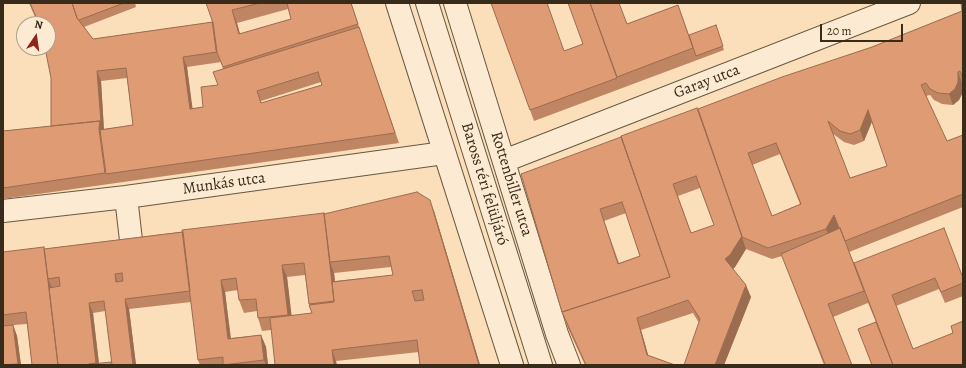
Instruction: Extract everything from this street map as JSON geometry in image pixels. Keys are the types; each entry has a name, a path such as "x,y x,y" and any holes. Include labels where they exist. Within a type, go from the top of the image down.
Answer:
{"street":[{"path":"397,3 512,365"},
{"name":"Baross téri felüljáró","path":"427,3 541,365"},
{"name":"Rottenbiller utca","path":"455,3 557,334 569,365"},
{"name":"Garay utca","path":"504,161 910,3"},
{"name":"Munkás utca","path":"3,211 126,197 444,153"},
{"path":"126,197 132,249"}],"building":[{"path":"30,3 72,3 77,18 93,39 213,22 217,52 183,57 190,109 203,107 201,87 218,85 213,72 359,27 395,133 106,174 100,130 133,125 126,68 97,71 101,122 51,126 51,78 47,56 56,56 56,16 36,16","holes":["318,72 322,85 261,103 257,91"]},
{"path":"72,3 124,3 79,20"},
{"path":"206,3 260,3 232,10 239,34 291,19 287,3 351,3 358,24 223,67 216,50 212,20"},
{"path":"491,3 547,3 564,51 583,44 568,3 590,3 617,78 530,110"},
{"path":"590,3 619,3 627,24 678,5 693,48 617,77"},
{"path":"961,3 963,3 963,78 960,71 958,72 958,82 955,89 949,94 938,93 930,89 926,83 921,85 947,141 963,135 963,194 845,241 834,215 826,229 768,248 742,237 698,109 782,77 872,47 962,11","holes":["868,110 887,166 850,178 828,121 840,131 850,134 860,130","776,143 801,204 772,216 748,153"]},
{"path":"716,25 723,46 696,56 689,35"},
{"path":"697,108 742,236 730,255 725,259 746,285 715,365 684,365 700,319 688,300 637,318 647,355 675,365 586,365 562,312 670,277 621,136","holes":["696,176 714,225 691,233 673,184"]},
{"path":"100,121 99,129 105,173 3,188 3,131"},
{"path":"621,137 670,277 562,312 521,174","holes":["622,202 640,256 618,264 600,209"]},
{"path":"417,192 430,200 479,365 420,365 417,340 332,350 334,365 275,365 270,318 312,313 309,305 334,302 332,282 393,275 389,256 330,262 324,214","holes":["422,290 424,300 415,301 412,291"]},
{"path":"324,213 334,301 309,304 304,263 282,265 288,315 258,318 256,299 239,300 236,278 221,280 228,339 261,335 264,360 223,365 223,357 198,360 182,230"},
{"path":"840,228 864,291 828,304 852,365 823,365 825,364 781,254"},
{"path":"944,228 963,278 963,283 941,292 935,278 892,295 913,349 953,333 951,326 963,321 963,365 893,365 854,263"},
{"path":"183,232 190,291 125,299 133,365 112,365 104,301 89,303 96,363 83,365 58,365 49,288 60,286 59,277 48,279 44,249","holes":["122,273 123,281 116,282 115,274"]},
{"path":"44,247 58,365 32,365 26,312 3,315 3,252"},
{"path":"876,322 893,365 872,365 858,329"},
{"path":"13,325 18,364 3,365 3,326"},
{"path":"111,362 111,365 83,365"}]}
